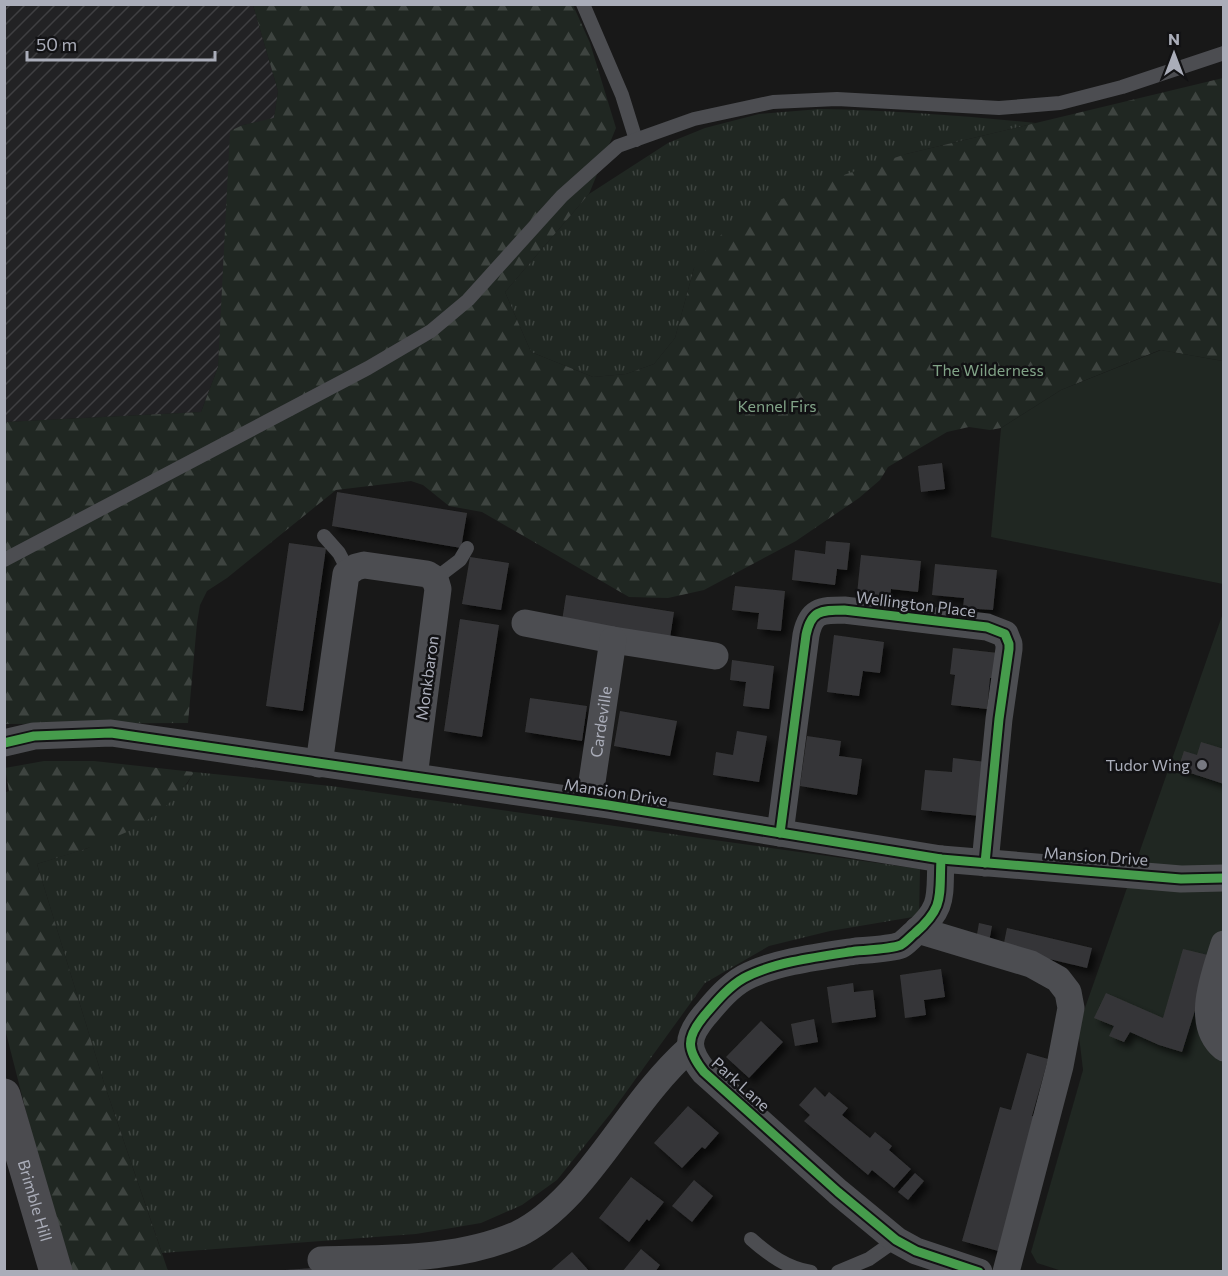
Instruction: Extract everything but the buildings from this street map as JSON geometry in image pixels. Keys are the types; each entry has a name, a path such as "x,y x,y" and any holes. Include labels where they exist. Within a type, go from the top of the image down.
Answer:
{"main road":[{"name":"Brimble Hill","path":"4,1095 56,1272"}],"street":[{"path":"320,764 345,577 356,567 364,566 427,574 435,579"},
{"name":"Monkbaron","path":"414,777 436,608 438,585 435,579"},
{"name":"Wellington Place","path":"780,833 806,636 810,620 814,615 828,610 844,610 987,627 1005,634 1009,649 999,719 985,863"},
{"path":"525,623 715,656"},
{"name":"Cardeville","path":"589,802 613,640"},
{"name":"Mansion Drive","path":"4,743 34,736 111,733 589,802 940,859 1181,879 1224,878"},
{"path":"321,1260 425,1256 458,1251 519,1233 546,1217 572,1191 656,1082 690,1048 690,1040 696,1025 720,997 743,979 761,970 803,960 901,945 932,917 938,906 940,859"},
{"path":"918,930 1031,964 1058,979 1068,992 1071,1008 1060,1066 1006,1272"},
{"path":"1224,944 1212,982 1208,1017 1212,1033 1224,1048"},
{"name":"Park Lane","path":"690,1048 704,1072 838,1192 896,1240 916,1251 980,1272"}],"lane":[{"path":"583,4 622,95 636,140"},
{"path":"4,560 358,373 431,331 468,300 562,196 618,146 694,119 773,102 837,99 999,108 1060,103 1122,87 1224,53"},
{"path":"324,536 339,552 349,572"},
{"path":"435,579 460,560 467,548"},
{"path":"751,1239 775,1259 794,1268 811,1272"},
{"path":"838,1272 869,1259 896,1240"}],"shaded area":[{"path":"5,5 253,5 278,91 274,119 243,125 218,367 201,412 5,422"}],"green space":[{"path":"253,5 573,5 590,43 616,128 589,194 505,292 531,352 593,377 626,374 654,364 675,338 694,268 710,244 732,226 765,206 823,182 906,154 1223,78 1223,361 1160,350 1061,390 1001,428 990,430 969,427 947,432 888,467 880,480 859,498 796,541 704,590 668,598 629,597 482,512 449,506 423,485 411,481 336,490 227,578 207,591 200,605 197,623 188,723 5,724 5,422 201,412 218,367 230,131 243,125 274,118 278,91"},
{"path":"820,109 928,114 1036,123 906,154 694,268 675,338 654,364 626,374 593,377 531,352 505,292 589,194 668,143 705,128 759,114"},
{"path":"1161,350 1223,361 1223,584 991,537 1001,428 1061,390"},
{"path":"1223,613 1223,1271 1062,1271 1037,1263 1031,1252 1083,1070 1078,1028"},
{"path":"44,761 94,761 194,772 180,792 164,808 125,833 37,864 105,1086 168,1271 67,1272 5,1029 4,793 9,791 5,768"},
{"path":"194,772 331,786 920,869 919,916 830,931 769,946 705,983 611,1113 557,1180 522,1205 481,1223 416,1234 162,1253 105,1086 37,864 88,848 187,784"}],"cycle path":[{"path":"780,833 806,635 811,621 818,613 844,610 987,627 1005,634 1009,649 999,719 985,863"},
{"path":"4,743 34,736 111,733 608,805 941,859 1181,879 1224,878"},
{"path":"941,859 940,892 936,908 925,924 903,944 798,960 756,972 727,990 698,1024 690,1044 694,1057 704,1072 838,1192 896,1240 916,1251 979,1272"}],"place":[{"name":"Tudor Wing","path":"1202,765"}],"park label":[{"name":"The Wilderness","path":"988,370"},
{"name":"Kennel Firs","path":"777,406"}]}
